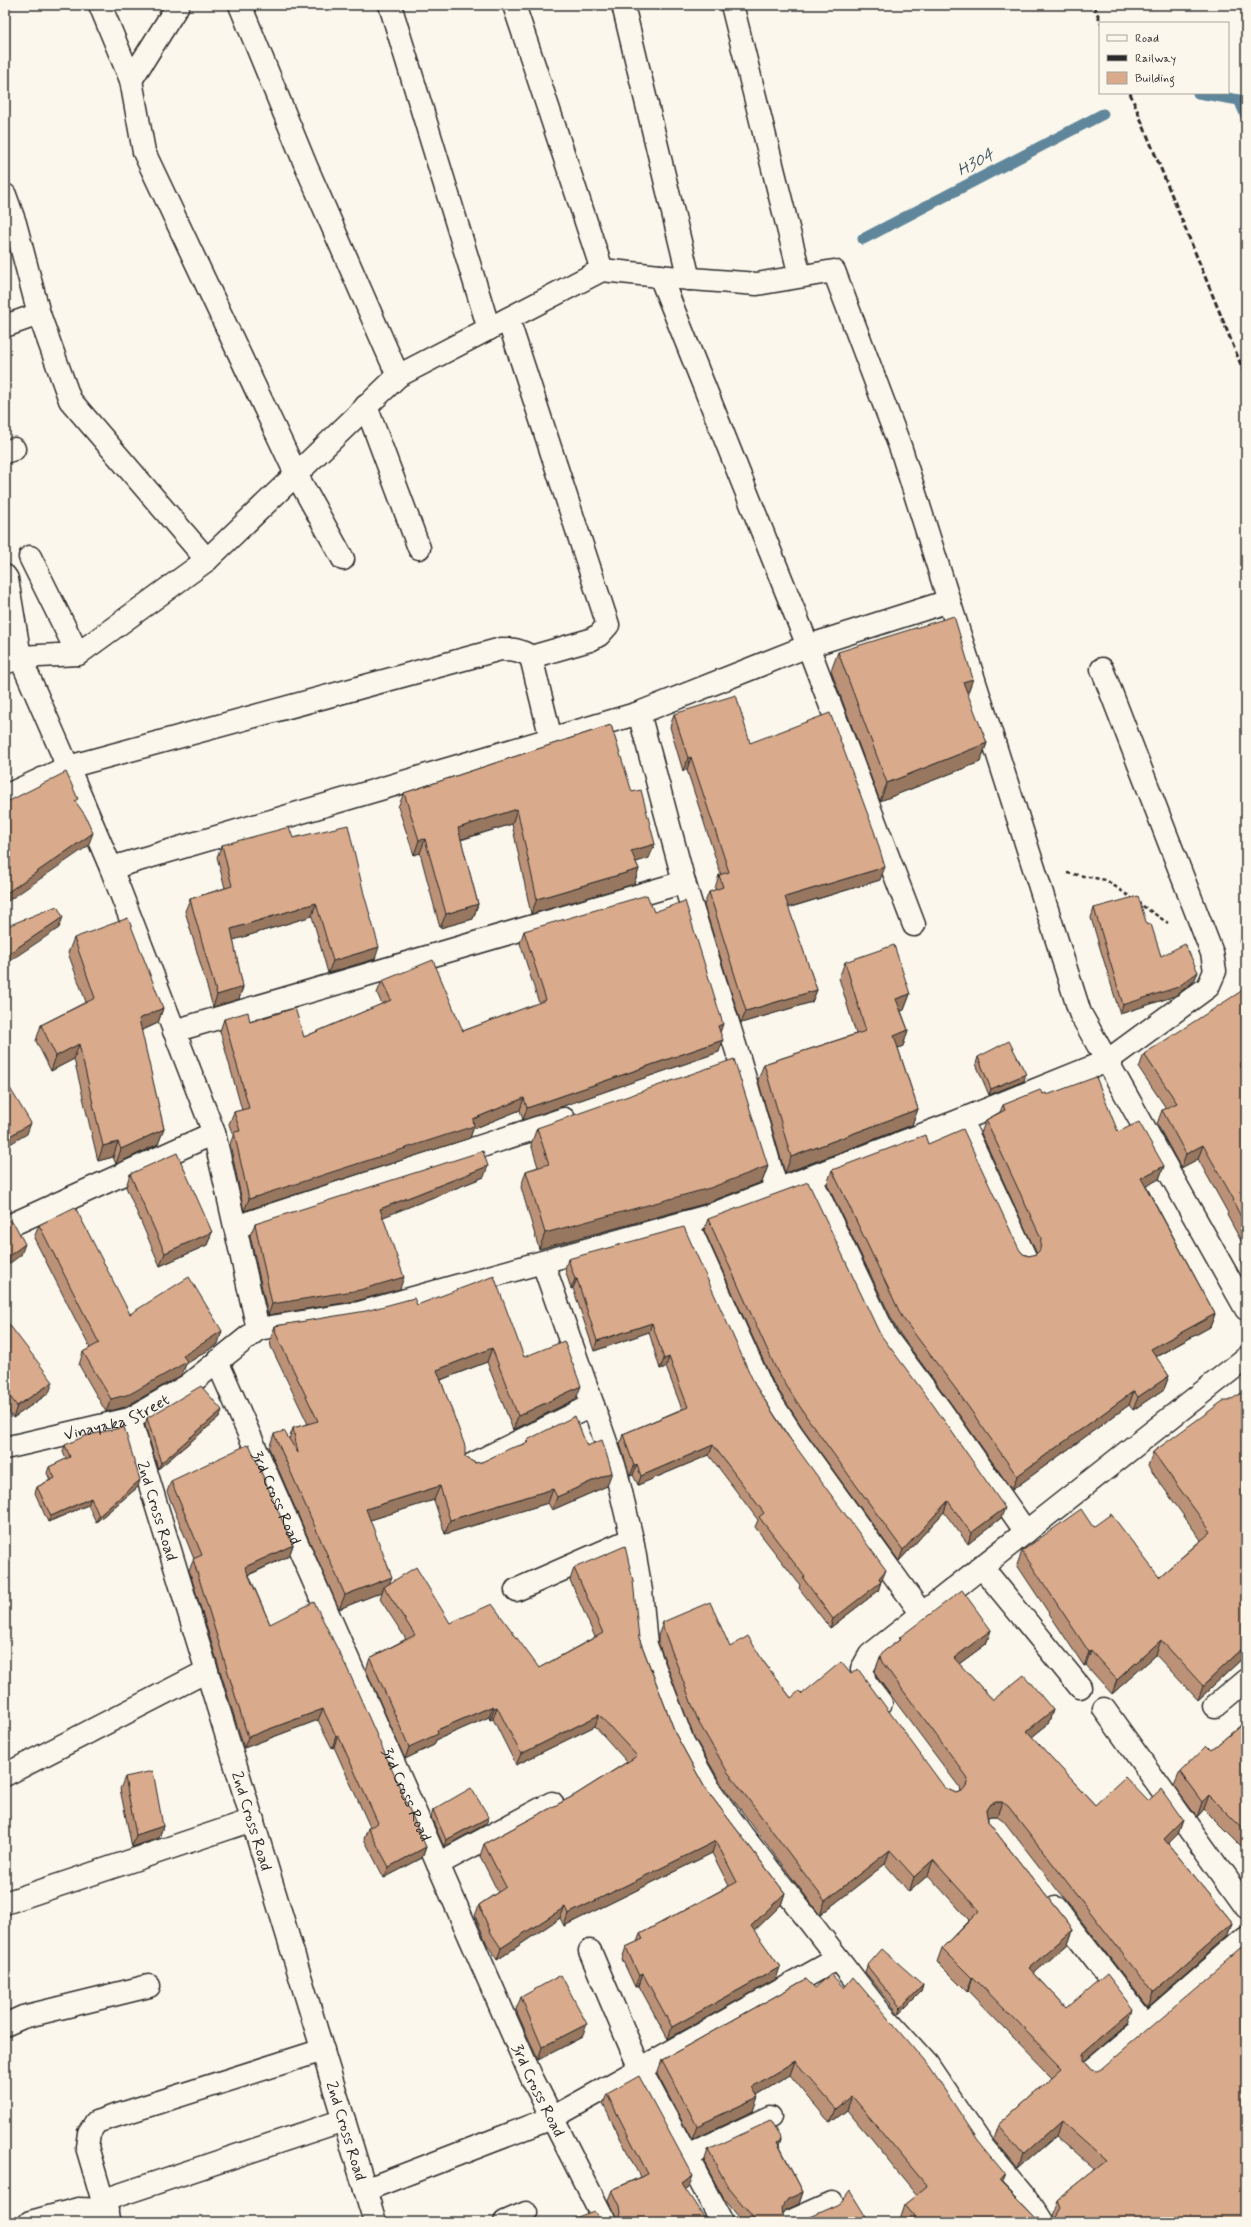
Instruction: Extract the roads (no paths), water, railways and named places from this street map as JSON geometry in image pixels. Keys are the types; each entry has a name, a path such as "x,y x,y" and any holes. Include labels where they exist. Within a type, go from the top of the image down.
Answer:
{"street":[{"path":"100,5 131,80 144,152 296,474 343,559"},
{"path":"131,80 178,5"},
{"path":"240,5 306,166 398,376"},
{"path":"390,5 498,324 608,625 599,635 590,640 530,657"},
{"path":"514,5 602,270"},
{"path":"623,5 689,279"},
{"path":"732,5 800,276"},
{"path":"5,195 10,224 39,314 70,400 207,560"},
{"path":"12,660 78,654 207,560 398,376 602,270 757,284 834,271 901,449 1080,1013 1246,1309"},
{"path":"660,276 808,646 914,925"},
{"path":"5,326 39,314"},
{"path":"366,406 420,548"},
{"path":"30,557 78,654"},
{"path":"5,576 7,579 12,660 68,767 111,868 214,1133 258,1329 359,1313 708,1216 961,1120 1106,1061 1208,987 1215,971 1212,953 1102,669"},
{"path":"111,868 639,713 808,646 949,601"},
{"path":"5,796 68,767 501,649 514,649 523,652 530,657 551,739"},
{"path":"639,713 684,882 739,1058 777,1190"},
{"path":"174,1031 684,882"},
{"path":"717,1066 739,1058"},
{"path":"235,1227 584,1112"},
{"path":"961,1120 1025,1257"},
{"path":"13,1224 214,1133"},
{"path":"810,1177 886,1337 940,1409 1026,1532"},
{"path":"688,1222 762,1388 797,1440 922,1614"},
{"path":"543,1263 616,1471 632,1539 641,1591 646,1645 683,1742 711,1792 837,1959 879,2011 927,2064 983,2147 1016,2186 1041,2222"},
{"name":"Vinayaka Street","path":"6,1446 130,1419 186,1386 258,1329"},
{"path":"893,1720 865,1682 862,1669 870,1655 1246,1358"},
{"name":"3rd Cross Road","path":"217,1361 531,2076 605,2222"},
{"path":"471,1465 593,1405"},
{"name":"2nd Cross Road","path":"130,1419 375,2222"},
{"path":"516,1590 632,1539"},
{"path":"981,1566 1080,1687"},
{"path":"5,1775 207,1671"},
{"path":"1215,1706 1246,1680"},
{"path":"1104,1709 1246,1908"},
{"path":"438,1864 552,1803"},
{"path":"5,1903 253,1820"},
{"path":"1041,1890 1146,2025"},
{"path":"1089,2073 1246,1938"},
{"path":"590,1951 640,2069 722,2222"},
{"path":"365,2190 552,2118 837,1959"},
{"path":"5,2025 24,2017 149,1986"},
{"path":"107,2211 87,2146 89,2133 96,2122 323,2050"},
{"path":"687,2156 770,2117"},
{"path":"30,2222 78,2209 107,2211 344,2120"},
{"path":"789,2222 832,2203"},
{"path":"505,2222 526,2213"}],"waterway":[{"name":"H304","path":"1204,94 1239,100 1246,116"},
{"name":"H304","path":"863,239 1103,114"}],"railway":[{"path":"1094,5 1101,22"},
{"path":"1130,94 1246,377"}]}
